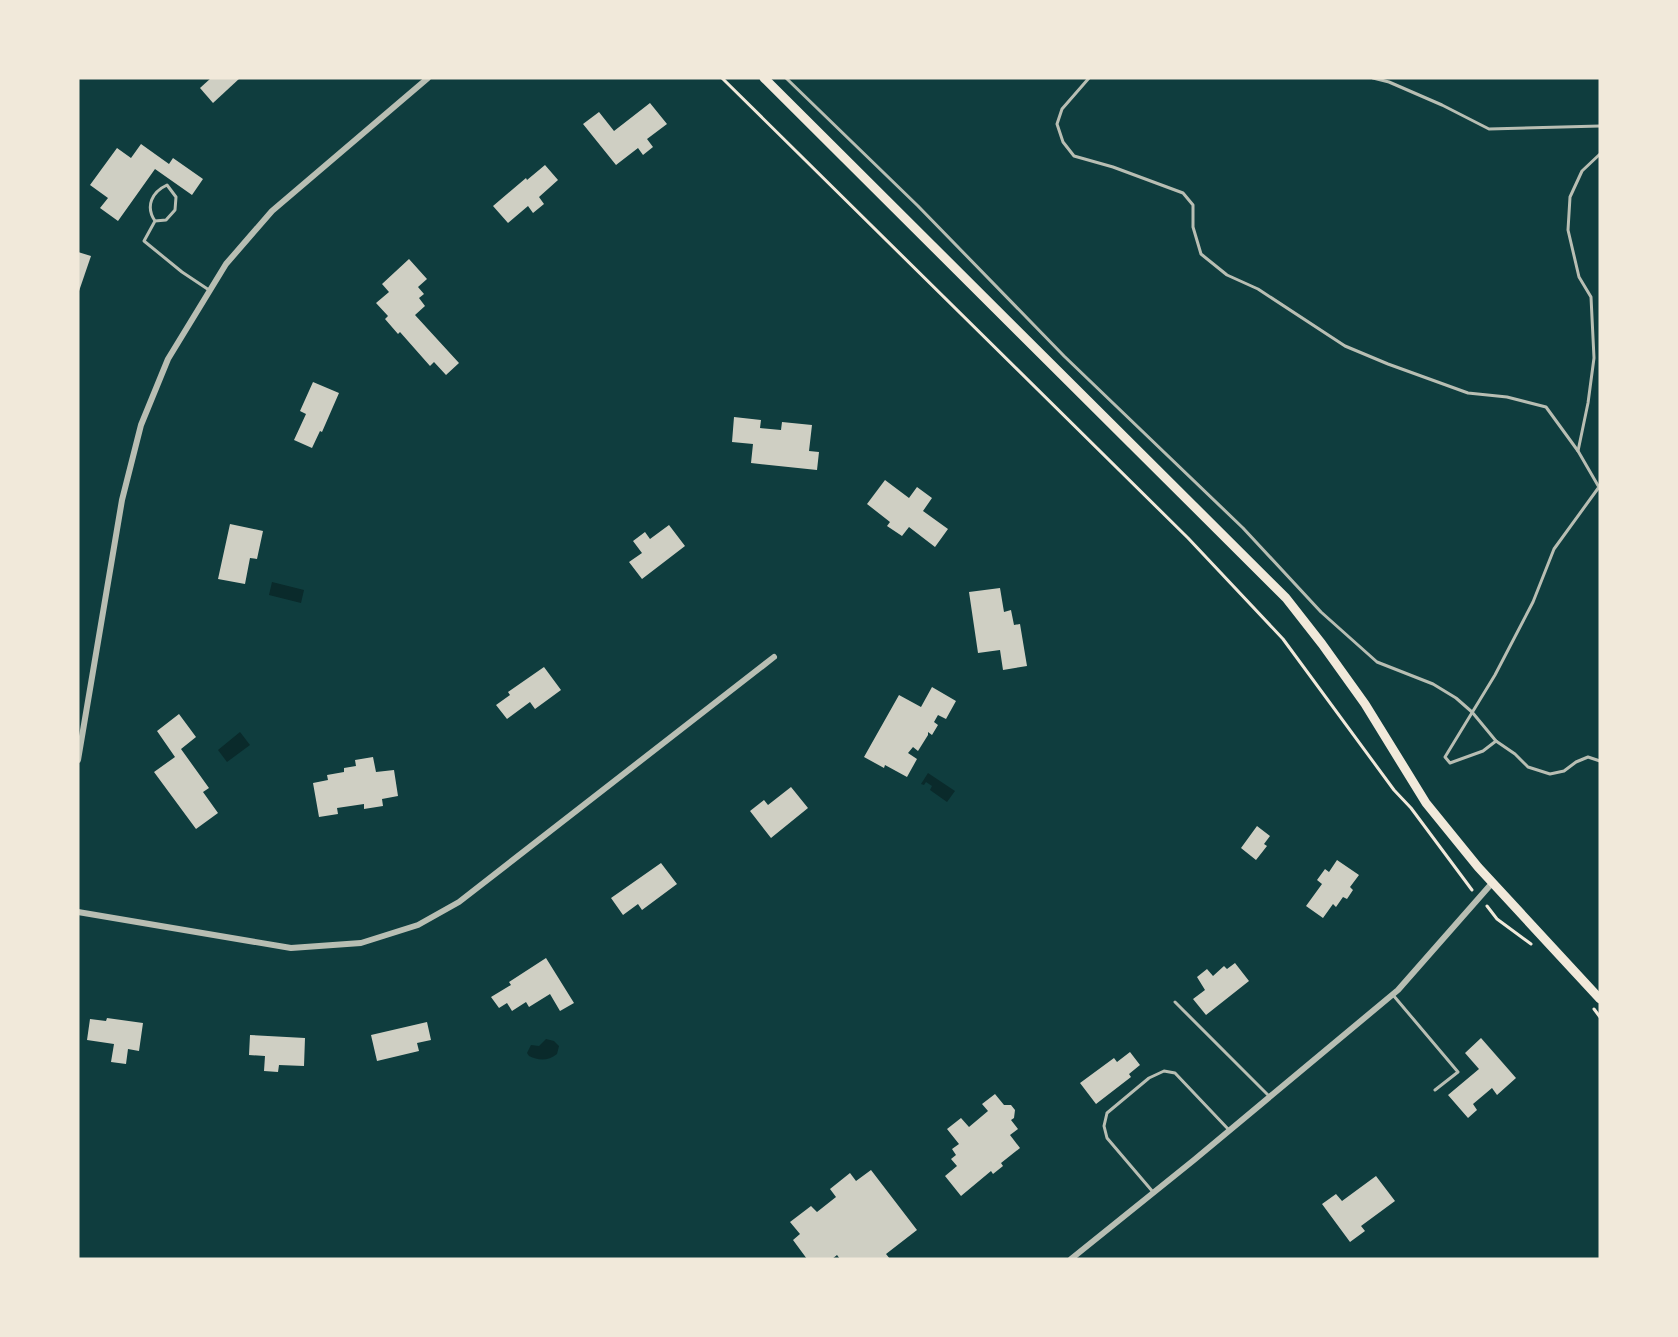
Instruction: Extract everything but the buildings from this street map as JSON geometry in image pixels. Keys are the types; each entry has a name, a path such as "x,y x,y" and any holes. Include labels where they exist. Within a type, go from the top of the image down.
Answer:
{"main road":[{"path":"764,78 1286,598 1365,704 1426,804 1493,882 1600,999"}],"street":[{"path":"78,760 122,500 141,425 168,359 226,264 272,211 428,78"},
{"path":"78,912 291,948 361,944 418,926 459,902 774,657"},
{"path":"1071,1259 1392,995 1493,882"}],"lane":[{"path":"786,78 918,206 1064,356 1243,528 1321,612 1377,662 1433,684 1456,698 1472,712 1496,741 1515,754 1528,767 1550,774 1564,771 1588,757 1600,761"},
{"path":"1089,78 1062,109 1057,124 1063,142 1074,156 1113,167 1183,193 1193,205 1193,227 1201,254 1227,275 1258,289 1345,346 1388,364 1468,393 1507,397 1546,407 1578,451 1600,487 1554,549 1533,602 1495,675 1445,757 1450,763 1483,751 1496,741"},
{"path":"1373,78 1389,82 1442,105 1489,129 1600,126"},
{"path":"1578,451 1594,358 1590,297 1579,277 1568,230 1570,197 1582,171 1600,154"},
{"path":"167,185 176,197 175,210 166,220 155,221 150,214 151,200 157,190 167,185"},
{"path":"155,221 144,241 210,291"},
{"path":"1392,995 1458,1072 1435,1090"},
{"path":"1175,1002 1269,1096"},
{"path":"1153,1192 1107,1138 1104,1126 1107,1113 1149,1078 1164,1071 1175,1072 1229,1130"}],"path":[{"path":"722,78 1137,487 1254,606 1303,665 1461,877 1497,919 1535,947"},
{"path":"1590,1005 1600,1017"}],"water":[{"path":"272,582 304,590 301,603 269,595"},
{"path":"240,732 250,745 227,762 218,750"},
{"path":"928,773 955,791 947,802 930,790 932,786 926,782 924,785 921,784"},
{"path":"546,1039 554,1041 559,1046 557,1054 543,1060 529,1056 527,1053 531,1045 539,1046"}]}
